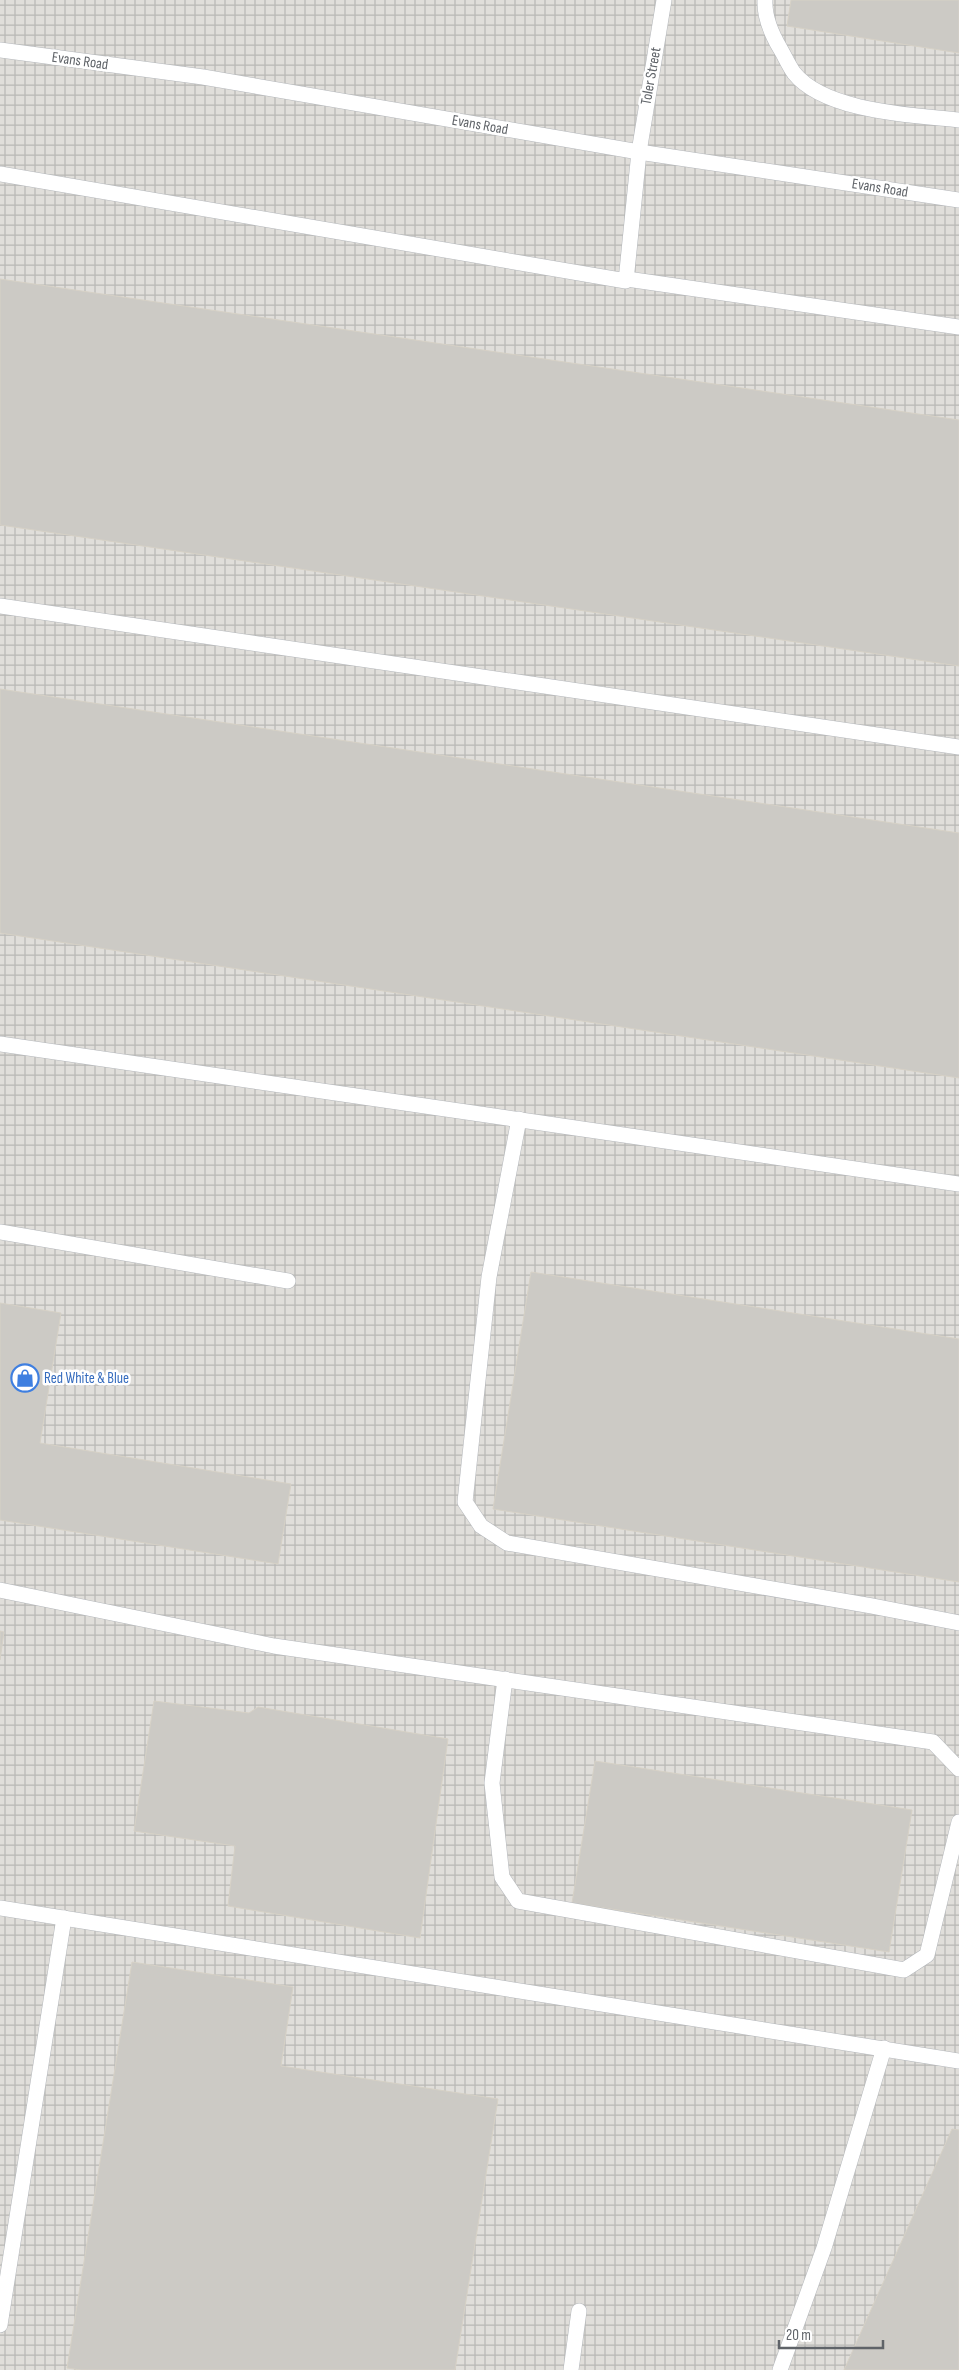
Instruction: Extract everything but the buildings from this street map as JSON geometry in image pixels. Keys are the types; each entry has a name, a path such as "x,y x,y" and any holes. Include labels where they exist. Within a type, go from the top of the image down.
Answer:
{"lane":[{"name":"Toler Street","path":"627,279 639,152 664,0"},
{"path":"765,0 765,10 769,26 778,45 795,74 813,89 857,108 959,120"},
{"name":"Evans Road","path":"0,50 203,77 639,152 959,200"},
{"path":"0,174 616,280 626,281 627,279 959,327"},
{"path":"0,606 959,747"},
{"path":"0,1044 959,1184"},
{"path":"519,1120 489,1277 465,1502 481,1526 507,1543 872,1606 959,1623"},
{"path":"0,1232 288,1281"},
{"path":"0,1590 274,1646 933,1742 959,1769"},
{"path":"505,1680 492,1783 502,1877 518,1901 904,1970 927,1956 959,1822"},
{"path":"0,1908 959,2061"},
{"path":"0,2325 64,1918"},
{"path":"780,2370 824,2248 884,2048"},
{"path":"571,2370 579,2311"}],"shaded area":[{"path":"0,0 959,0 959,2370 0,2370"}],"place":[{"name":"Red White & Blue","path":"25,1378"}]}
